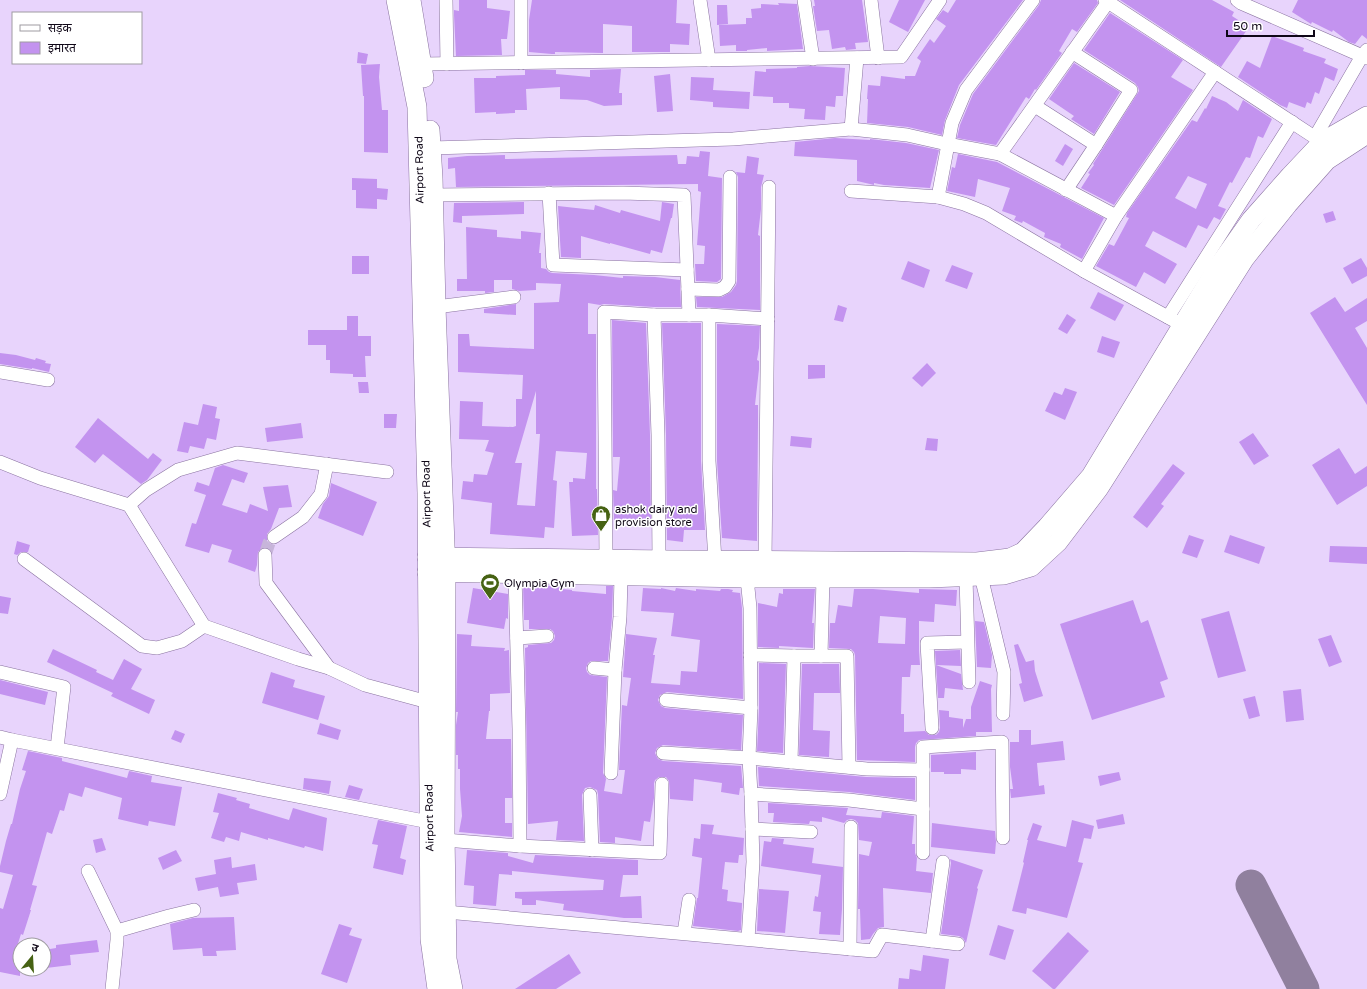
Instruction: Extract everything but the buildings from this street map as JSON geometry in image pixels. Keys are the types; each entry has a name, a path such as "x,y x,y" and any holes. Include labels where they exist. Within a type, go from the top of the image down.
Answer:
{"main road":[{"name":"Airport Road","path":"396,0 417,107 427,493 430,939 437,989"},
{"name":"Airport Road","path":"411,0 427,97 434,195 436,307 446,565 445,840 447,959 453,989"},
{"path":"446,565 606,559 977,562 1010,558 1023,552 1047,527 1091,476 1175,321 1217,268 1252,220 1290,176 1319,139 1367,116"},
{"path":"427,564 515,574 747,578 929,578 1004,575 1031,567 1058,542 1099,488 1245,258 1288,204 1327,160 1367,134"}],"street":[{"path":"446,0 447,64"},
{"path":"521,0 521,63"},
{"path":"700,0 709,60"},
{"path":"804,0 813,59"},
{"path":"871,0 878,58"},
{"path":"422,64 901,57 940,0"},
{"path":"938,197 952,123 966,90 1033,0"},
{"path":"1000,154 1035,106 1106,1 1319,139 1365,54 1241,3 1237,0"},
{"path":"1066,190 1131,90 1072,52"},
{"path":"851,129 857,58"},
{"path":"1084,271 1116,216 1216,72"},
{"path":"1035,106 1096,145"},
{"path":"851,191 938,197 964,204 986,213 1084,271 1175,321 1292,122"},
{"path":"431,148 733,139 851,129 908,135 1000,154 1116,216"},
{"path":"688,289 719,290 725,287 729,281 730,177"},
{"path":"765,561 769,187"},
{"path":"434,195 549,193 684,195 689,315"},
{"path":"549,193 553,265 687,270"},
{"path":"436,307 514,297"},
{"path":"606,559 604,312 768,319"},
{"path":"654,315 658,435 659,560"},
{"path":"709,316 709,461 715,561"},
{"path":"0,372 48,380"},
{"path":"129,505 146,490 178,470 237,453 387,472"},
{"path":"0,462 40,478 129,505 204,626 298,659 329,668 365,685 428,702"},
{"path":"274,537 303,517 321,494 327,464"},
{"path":"265,555 266,583 329,668"},
{"path":"24,559 142,646 157,648 182,641 204,626"},
{"path":"515,574 520,846"},
{"path":"611,772 615,670 620,617 621,576"},
{"path":"969,682 967,642 973,576"},
{"path":"973,576 1004,672 1003,714"},
{"path":"747,578 750,608 751,708 749,758 753,862 748,939"},
{"path":"821,656 823,578"},
{"path":"517,638 547,636"},
{"path":"932,728 927,643 967,642"},
{"path":"750,655 847,656 849,767"},
{"path":"791,762 794,656"},
{"path":"594,668 615,670"},
{"path":"0,672 64,687 57,748"},
{"path":"666,700 751,708"},
{"path":"0,794 6,738 429,822"},
{"path":"924,853 923,747 1002,742 1003,838"},
{"path":"663,753 749,758 868,769 923,770"},
{"path":"445,840 520,846 660,853 662,784"},
{"path":"751,794 849,800 923,809"},
{"path":"590,796 592,850"},
{"path":"850,827 850,949"},
{"path":"752,829 811,832"},
{"path":"932,941 943,862"},
{"path":"88,871 117,931 118,940 112,989"},
{"path":"684,933 689,900"},
{"path":"117,931 194,910"},
{"path":"446,912 873,951 882,935 958,944"}],"taxiway":[{"path":"1251,885 1304,989"}],"tunnel":[{"path":"265,555 269,543 274,537"}],"place":[{"name":"ashok dairy and provision store","path":"601,532"},
{"name":"Olympia Gym","path":"490,600"}]}
